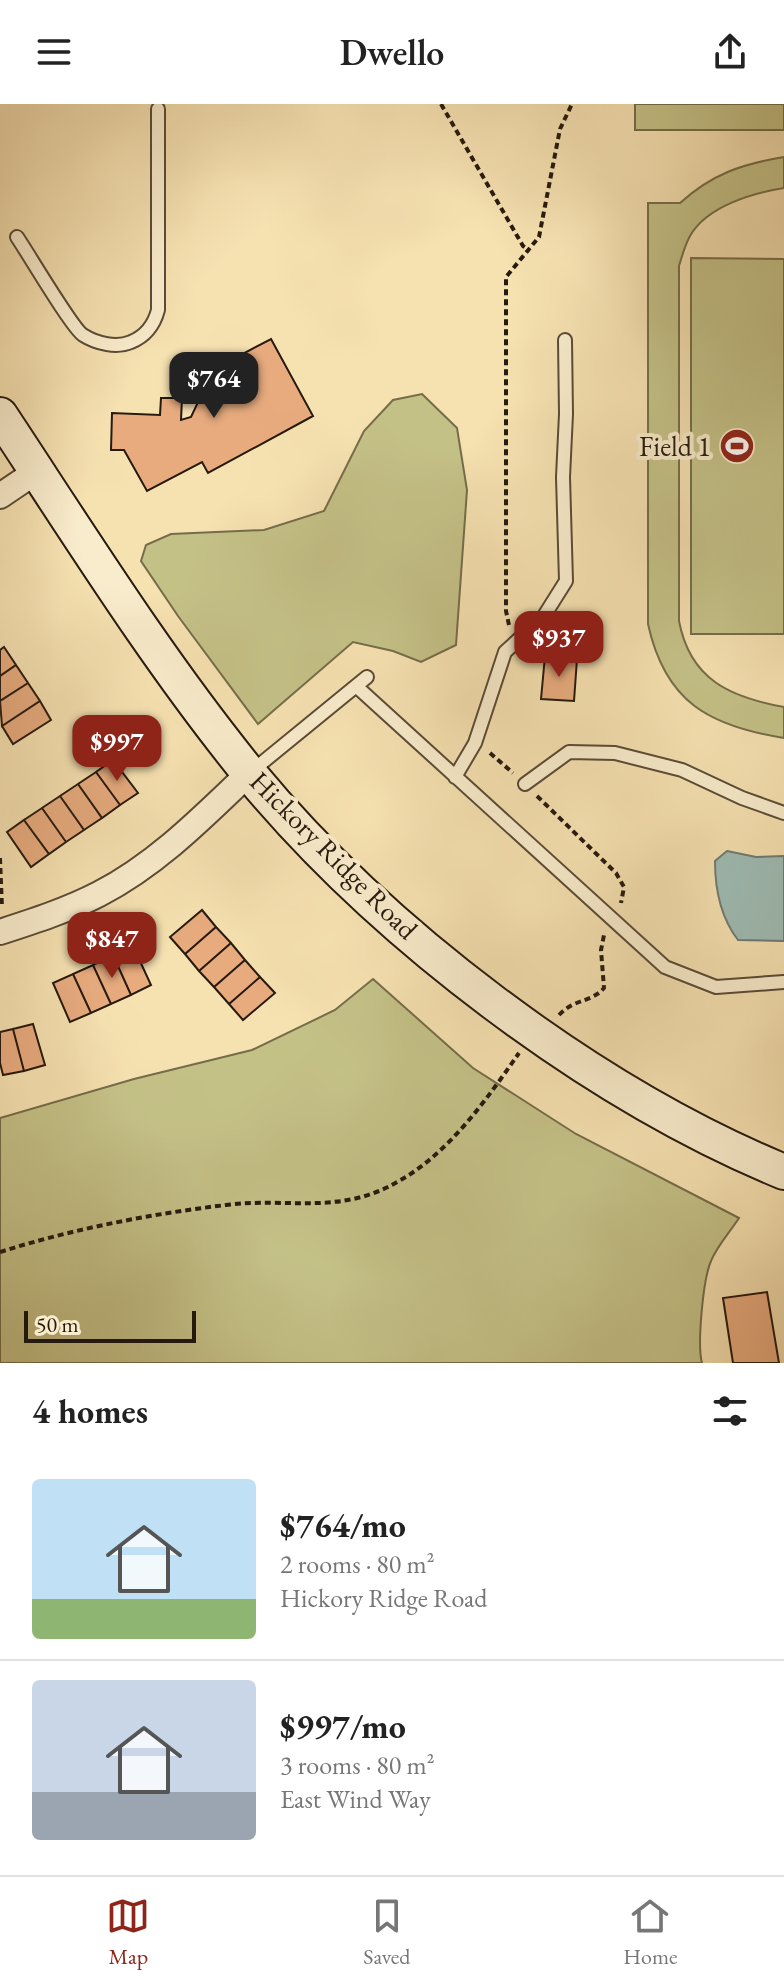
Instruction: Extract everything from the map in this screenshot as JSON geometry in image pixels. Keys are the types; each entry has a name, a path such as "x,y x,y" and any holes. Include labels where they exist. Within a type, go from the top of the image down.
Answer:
{"street":[{"name":"Hickory Ridge Road","path":"0,415 141,629 249,773 343,872 455,973 538,1033 615,1084 784,1172"},
{"path":"0,496 37,471"},
{"path":"1,931 68,908 130,875 179,839 249,773"}],"lane":[{"path":"17,237 81,335 111,346 129,343 143,335 154,324 158,310 158,109"},
{"path":"455,777 475,743 505,652 544,616 566,581 563,477 565,340"},
{"path":"249,773 367,677"},
{"path":"356,686 665,967 716,987 784,982"},
{"path":"525,784 569,752 615,753 682,770 742,798 784,813"}],"path":[{"path":"441,104 523,246 530,251"},
{"path":"511,633 506,611 506,277 539,237 560,129 572,104"},
{"path":"488,743 490,754 525,784 622,881 624,896 611,920 601,950 604,988 567,1006"},
{"path":"0,858 1,931"},
{"path":"0,1252 64,1233 213,1207 259,1202 314,1205 343,1202 397,1183 427,1162 467,1121 514,1060"}],"shaded area":[{"path":"635,104 784,104 784,130 635,130"},
{"path":"784,157 784,188 745,197 708,217 690,236 679,266 679,621 692,658 715,682 746,698 784,707 784,738 734,726 694,706 666,673 648,624 648,203 680,203 728,172"},
{"name":"Field 1","path":"691,258 784,259 784,634 691,634"},
{"path":"422,394 457,428 467,490 456,645 421,662 393,651 353,642 258,724 141,561 146,545 171,534 264,530 324,511 364,431 393,400"},
{"path":"373,979 473,1068 576,1134 739,1218 717,1250 708,1270 703,1296 702,1363 0,1363 0,1118 134,1079 252,1050 335,1010"}],"water":[{"path":"727,851 756,857 784,856 784,941 738,940 732,931 720,903 715,872 715,861"}],"building":[{"path":"271,339 313,416 208,473 202,462 147,491 124,450 111,450 112,413 160,415 161,398 182,398 181,420 191,417 199,400 212,389 228,386 218,367"},
{"path":"4,647 16,665 0,676 0,650"},
{"path":"545,656 577,659 574,701 541,699"},
{"path":"16,665 28,683 0,701 0,676"},
{"path":"28,683 40,701 2,726 0,701"},
{"path":"40,701 51,720 13,744 2,726"},
{"path":"113,760 138,793 120,805 96,772"},
{"path":"96,772 120,805 102,818 78,784"},
{"path":"78,784 102,818 84,830 60,796"},
{"path":"60,796 84,830 66,842 42,808"},
{"path":"42,808 66,842 49,854 24,820"},
{"path":"24,820 49,854 31,867 7,832"},
{"path":"202,910 216,927 185,954 170,937"},
{"path":"216,927 231,943 199,971 185,954"},
{"path":"231,943 245,960 214,987 199,971"},
{"path":"133,946 151,985 131,995 113,955"},
{"path":"113,955 131,995 111,1004 93,965"},
{"path":"245,960 260,977 229,1004 214,987"},
{"path":"93,965 111,1004 91,1013 73,974"},
{"path":"73,974 91,1013 70,1022 53,983"},
{"path":"260,977 275,993 243,1020 229,1004"},
{"path":"33,1024 45,1065 24,1071 13,1029"},
{"path":"13,1029 24,1071 3,1075 0,1032"},
{"path":"767,1292 779,1363 733,1363 723,1298"}],"place":[{"name":"Field 1","path":"737,446"}]}
